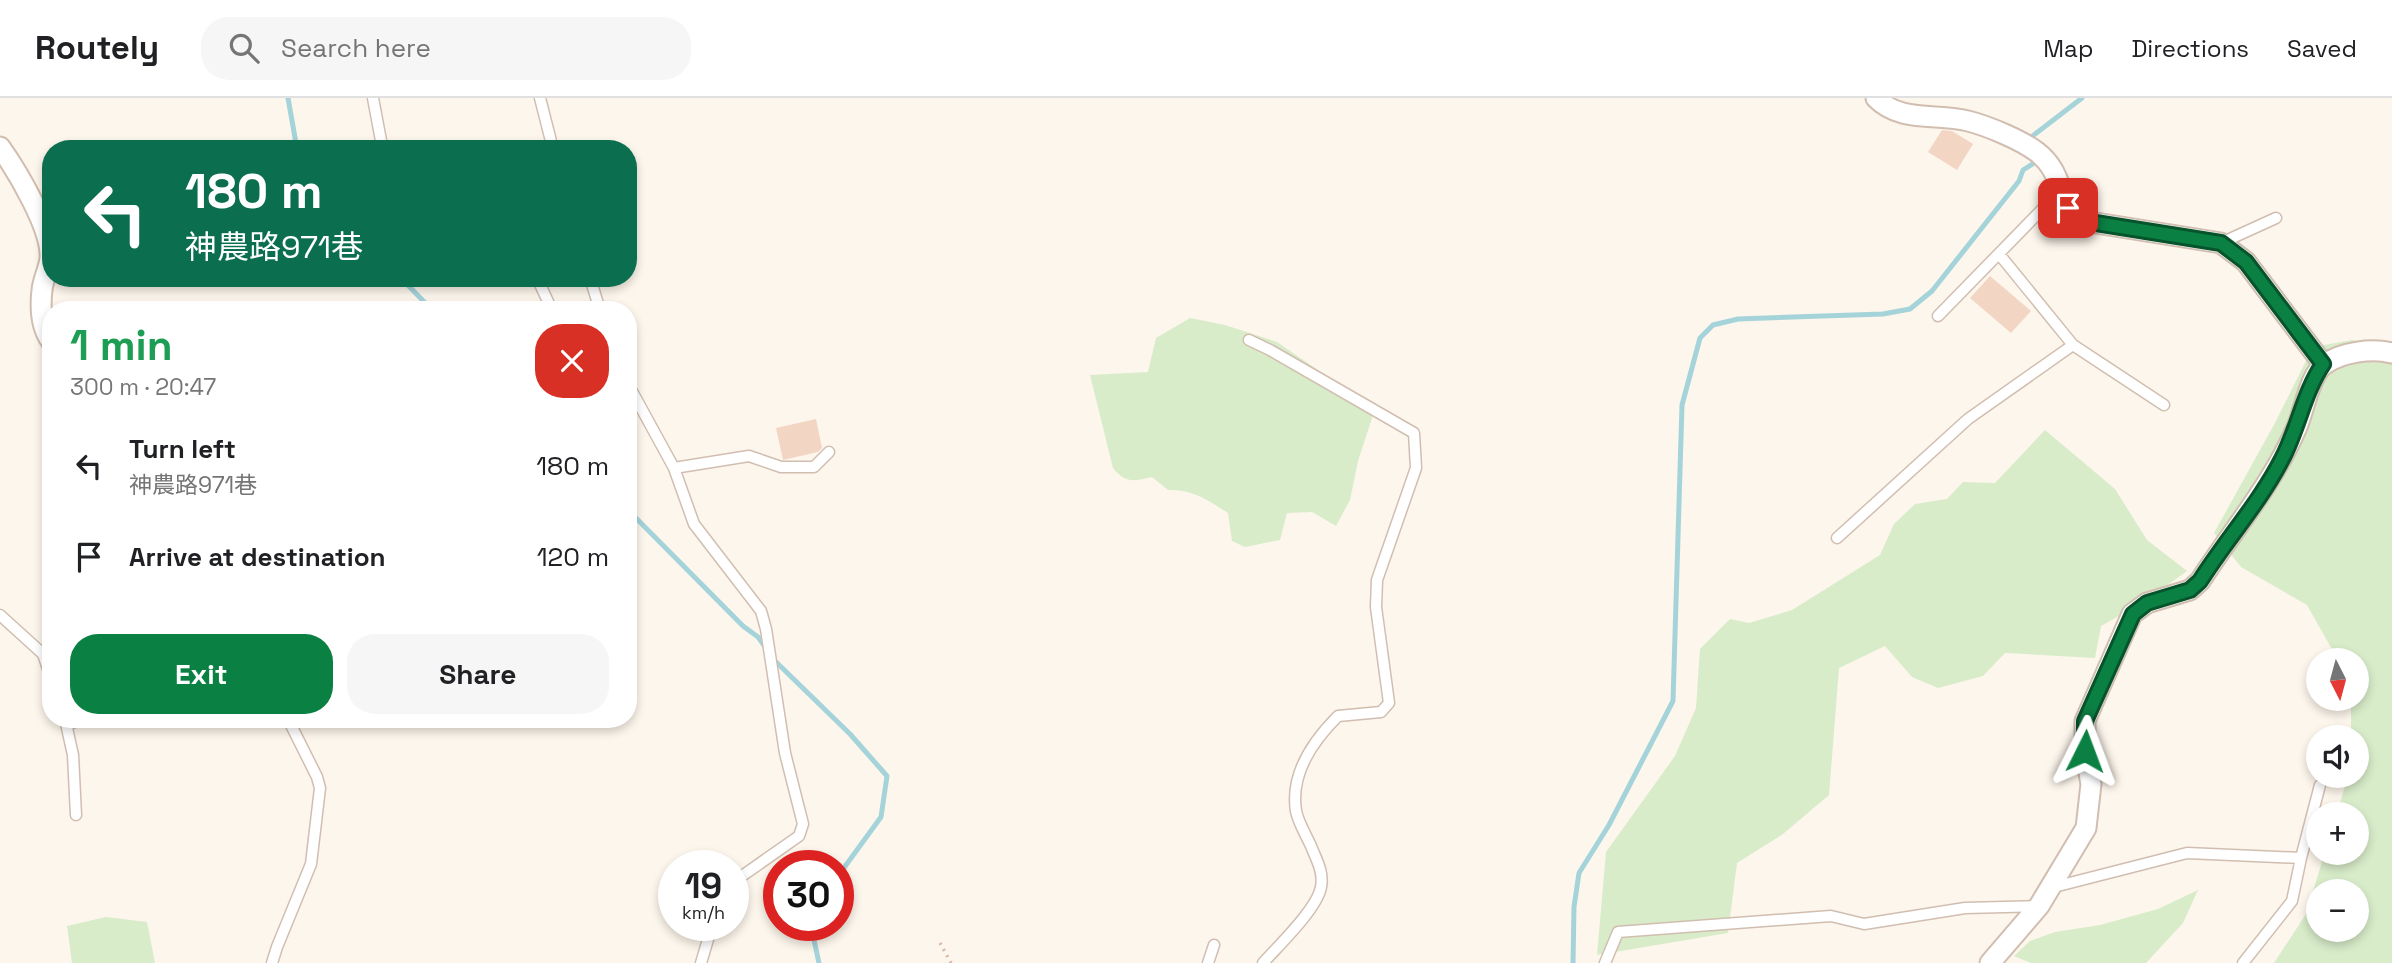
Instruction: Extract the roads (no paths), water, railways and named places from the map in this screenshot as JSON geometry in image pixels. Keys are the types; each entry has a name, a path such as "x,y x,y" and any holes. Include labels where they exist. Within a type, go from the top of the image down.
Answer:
{"street":[{"path":"1876,98 1907,115 1968,121 2018,141 2037,152 2055,169 2060,190 2077,220 2221,243 2246,262 2323,364"},
{"path":"0,147 18,172 42,226"},
{"path":"1990,963 2039,906 2086,828 2091,784 2085,751 2085,721 2133,614 2147,603 2190,590 2200,581 2282,461 2314,377 2323,364 2355,352 2392,353"}],"lane":[{"path":"373,98 381,140"},
{"path":"540,98 551,140"},
{"path":"1938,316 2060,190"},
{"path":"2221,243 2276,218"},
{"path":"1999,254 2073,345 2164,405"},
{"path":"1249,340 1414,433 1416,468 1377,580 1376,607 1389,703 1381,712 1338,716 1316,738 1305,760 1297,786 1296,812 1322,874 1321,890 1310,909 1263,963"},
{"path":"1837,538 1968,419 2073,345"},
{"path":"637,400 674,468 694,524 761,611 766,629 785,753 803,824 799,836 749,871"},
{"path":"674,468 749,456 780,467 814,467 829,452"},
{"path":"0,615 42,653"},
{"path":"67,728 73,755 76,816"},
{"path":"272,963 311,864 320,788 292,728"},
{"path":"2243,963 2292,901 2319,788"},
{"path":"2050,888 2187,853 2301,858"},
{"path":"1605,963 1618,932 1831,916 1864,924 1965,908 2039,906"},
{"path":"701,963 708,941"},
{"path":"1208,963 1214,945"}],"waterway":[{"path":"288,98 295,140"},
{"path":"2032,142 2030,138 2082,98"},
{"path":"1573,963 1574,907 1579,873 1609,825 1673,701 1682,405 1700,338 1713,325 1738,319 1883,314 1910,309 1932,291 2019,181 2023,170 2034,163 2036,158"},
{"path":"410,287 423,301"},
{"path":"637,519 743,626 758,637 766,648"},
{"path":"773,659 850,734 887,776 881,817 854,854"},
{"path":"814,941 819,963"}]}
